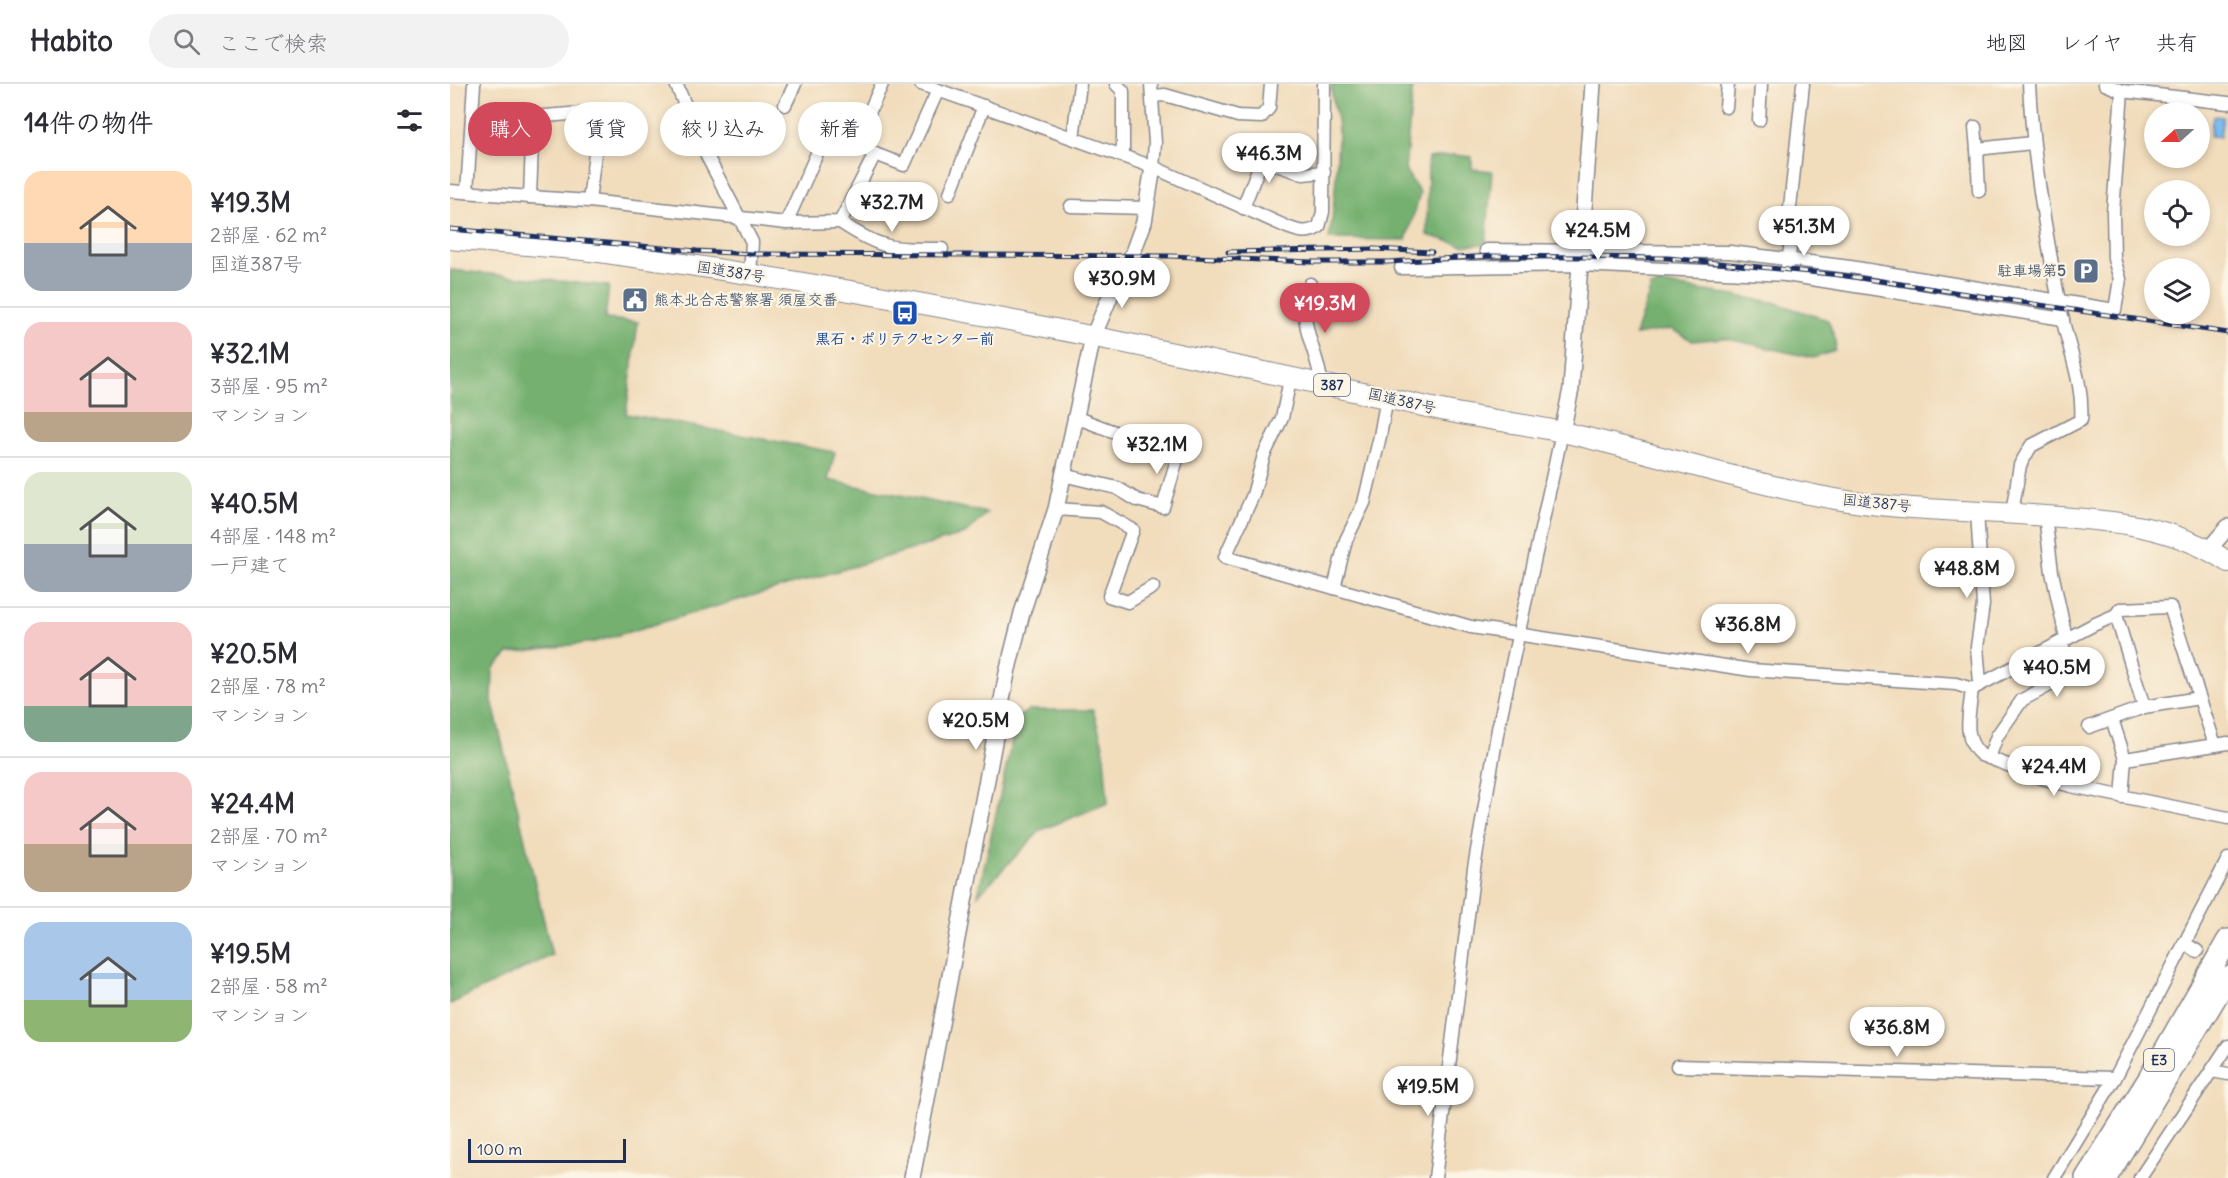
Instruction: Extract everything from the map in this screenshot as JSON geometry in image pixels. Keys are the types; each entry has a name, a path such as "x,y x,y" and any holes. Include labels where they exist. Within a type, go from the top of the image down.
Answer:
{"highway":[{"name":"国道387号","path":"450,239 610,253 857,291 1291,375 1562,432 1818,496 1872,505 2013,513 2143,526 2171,533 2209,549"},
{"name":"387","path":"2209,549 2228,562"},
{"name":"E3","path":"2086,1178 2148,1080 2228,940"},
{"name":"E3","path":"2106,1178 2228,977"}],"street":[{"path":"468,192 474,84"},
{"path":"676,84 708,158 752,242 750,276"},
{"path":"786,103 795,84"},
{"path":"874,102 882,84"},
{"path":"921,84 1153,167 1300,232 1310,232 1322,222 1323,84"},
{"path":"1073,138 1080,84"},
{"path":"1116,84 1123,91 1123,156"},
{"path":"912,1178 1007,673 1022,613 1056,509 1093,337 1116,282 1132,255 1147,208 1153,167 1152,90 1238,116 1261,117 1269,108 1271,84"},
{"path":"1435,1178 1474,868 1498,729 1571,389 1593,84"},
{"path":"1726,107 1728,84"},
{"path":"1759,120 1761,84"},
{"path":"1789,217 1803,84"},
{"path":"2013,513 2020,465 2031,446 2081,420 2082,404 2063,319 2032,143 2029,84"},
{"path":"2105,84 2122,91 2228,103"},
{"path":"880,156 904,165 938,90"},
{"path":"1401,268 1730,252 1788,258 2115,310 2120,279 2114,259 2112,212 2122,91"},
{"path":"950,193 984,106"},
{"path":"530,197 533,117 582,113 595,153 589,201"},
{"path":"1975,128 1979,191"},
{"path":"1977,149 2032,143"},
{"path":"786,223 815,156"},
{"path":"840,222 874,156"},
{"path":"1244,208 1264,156 1303,174 1324,172"},
{"path":"450,191 589,201 786,223 840,222 870,242 889,248 942,249"},
{"path":"1071,206 1147,208"},
{"path":"1786,275 1792,236"},
{"path":"1486,250 1786,275 2063,319"},
{"path":"1310,284 1305,313 1311,342 1320,365 1321,382"},
{"path":"1291,375 1282,418 1264,455 1253,495 1225,557 1471,627 1751,670 1976,686 2116,615 2120,609 2170,607 2215,745"},
{"path":"1334,588 1346,540 1364,503 1387,397"},
{"path":"1063,475 1118,488 1137,501 1163,507 1178,456 1075,417"},
{"path":"1056,509 1101,512 1133,530 1109,596 1128,602 1153,587"},
{"path":"1977,512 1983,605 1977,647 1976,686 1967,734 1973,748 1989,758 2042,778 2228,818"},
{"path":"1989,758 1997,736 2022,700 2078,670 2063,641 2045,516"},
{"path":"2209,549 2228,527"},
{"path":"2116,615 2144,707"},
{"path":"2090,727 2144,707 2199,698"},
{"path":"2112,719 2126,759 2122,796"},
{"path":"2126,759 2228,743"},
{"path":"2054,1178 2115,1078 2228,859"},
{"path":"2184,943 2197,951"},
{"path":"2140,1178 2228,1046"},
{"path":"1677,1066 2115,1078"},
{"path":"2212,1071 2228,1074"}],"green space":[{"path":"1331,84 1413,84 1405,170 1420,193 1406,240 1329,239 1338,131"},
{"path":"1453,155 1472,157 1472,169 1492,171 1486,244 1462,245 1427,235 1428,158"},
{"path":"450,270 609,286 605,319 638,322 626,414 835,452 828,480 987,513 965,534 594,642 509,653 493,669 492,700 552,955 450,1004"},
{"path":"1662,284 1773,302 1828,320 1836,341 1835,351 1813,358 1725,338 1693,341 1671,329 1635,335 1651,287"},
{"path":"1029,710 1093,710 1103,745 1108,803 1041,830 978,895 1017,718"}],"water":[{"path":"2213,116 2223,117 2220,137 2210,136"}],"railway":[{"path":"450,229 752,254 1171,256 1311,262 1388,262 1491,256 1668,258 1840,275 2228,333"},
{"path":"1228,252 1374,249 1432,252"}],"place":[{"name":"駐車場第5","path":"2086,271"},
{"name":"熊本北合志警察署 須屋交番","path":"635,300"},
{"name":"黒石・ポリテクセンター前","path":"905,313"}]}
